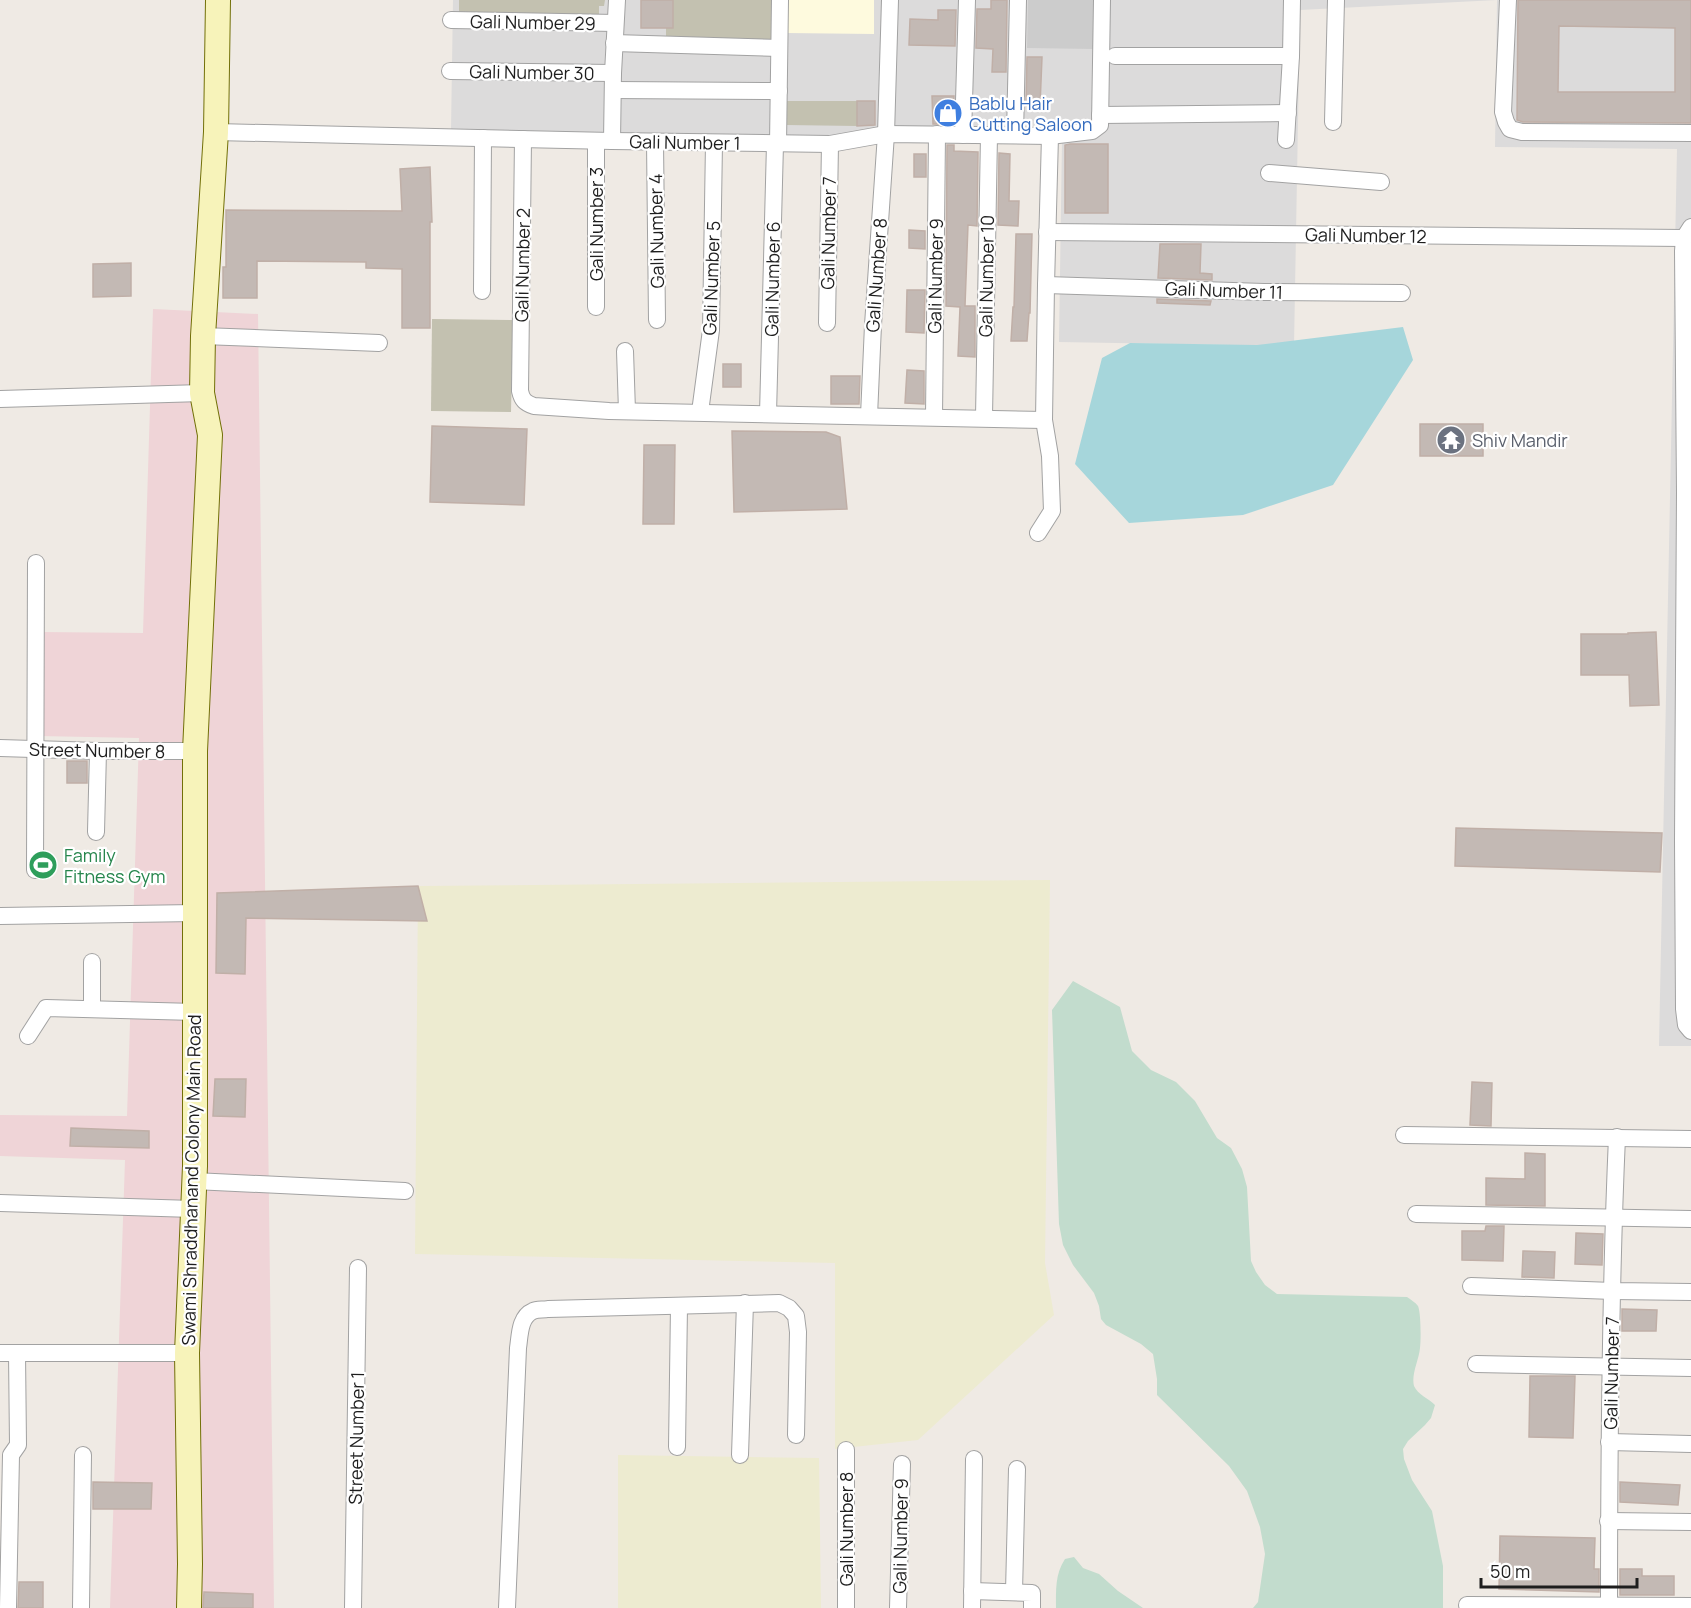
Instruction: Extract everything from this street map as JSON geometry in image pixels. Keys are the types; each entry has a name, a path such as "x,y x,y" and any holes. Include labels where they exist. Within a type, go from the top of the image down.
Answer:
{"street":[{"name":"Swami Shraddhanand Colony Main Road","path":"189,1608 187,1353 194,1181 195,751 210,435 202,393 203,336 216,132 218,0"},
{"name":"Gali Number 3","path":"596,307 604,141 613,82 616,0"},
{"name":"Gali Number 6","path":"768,414 780,0"},
{"name":"Gali Number 8","path":"869,416 886,134 890,0"},
{"path":"963,135 967,0"},
{"path":"1015,135 1018,0"},
{"path":"1102,0 1100,115 1287,113"},
{"path":"1286,140 1292,0"},
{"path":"1333,122 1336,0"},
{"path":"1508,0 1503,111 1510,129 1522,132 1691,133"},
{"name":"Gali Number 29","path":"451,20 615,23"},
{"path":"614,44 780,48"},
{"path":"1115,56 1291,56"},
{"name":"Gali Number 30","path":"450,71 613,82"},
{"path":"613,82 779,91"},
{"name":"Gali Number 1","path":"216,132 830,144 886,134 1050,136 1092,131 1100,125 1100,115"},
{"name":"Gali Number 9","path":"934,417 937,134"},
{"name":"Gali Number 10","path":"984,417 989,135"},
{"path":"1038,533 1052,511 1050,456 1044,420 1050,136"},
{"path":"482,291 483,138"},
{"name":"Gali Number 2","path":"524,139 520,391 522,398 525,403 534,406 627,411"},
{"name":"Gali Number 4","path":"655,142 657,320"},
{"name":"Gali Number 5","path":"700,412 711,330 714,143"},
{"name":"Gali Number 7","path":"827,322 830,144"},
{"path":"1269,173 1380,182"},
{"name":"Gali Number 12","path":"1047,232 1687,232"},
{"path":"1687,232 1688,634 1684,1009 1686,1025 1691,1031"},
{"name":"Gali Number 11","path":"1046,285 1264,292 1402,293"},
{"path":"203,336 378,343"},
{"path":"625,351 627,411 1044,420"},
{"path":"0,399 202,393"},
{"path":"35,870 36,563"},
{"name":"Street Number 8","path":"0,748 195,751"},
{"path":"96,832 98,751"},
{"path":"0,916 195,913"},
{"path":"92,962 92,1009"},
{"path":"28,1036 46,1008 195,1012"},
{"path":"1404,1135 1691,1139"},
{"name":"Gali Number 7","path":"1609,1606 1609,1442 1617,1137"},
{"path":"194,1181 405,1191"},
{"path":"0,1203 193,1209"},
{"path":"1416,1215 1691,1220"},
{"name":"Street Number 1","path":"353,1608 358,1268"},
{"path":"1471,1286 1691,1292"},
{"path":"740,1455 745,1303"},
{"path":"507,1608 518,1348 524,1319 532,1311 745,1303 778,1303 789,1308 796,1316 798,1332 796,1435"},
{"path":"677,1447 679,1306"},
{"path":"0,1353 187,1353"},
{"path":"8,1608 12,1455 18,1445 17,1353"},
{"path":"1476,1364 1691,1368"},
{"path":"1609,1442 1691,1444"},
{"name":"Gali Number 8","path":"846,1450 846,1608"},
{"path":"81,1608 83,1455"},
{"path":"974,1459 972,1600 1014,1592 1032,1593 1032,1608"},
{"name":"Gali Number 9","path":"898,1608 902,1464"},
{"path":"1014,1592 1017,1469"},
{"path":"1608,1521 1691,1522"},
{"path":"1467,1605 1691,1605"}],"shaded area":[{"path":"453,0 1497,0 1300,10 1294,346 1059,342 1062,140 451,130"},
{"path":"459,0 605,0 604,6 599,6 599,18 459,15"},
{"path":"666,0 774,0 773,42 666,39"},
{"path":"787,0 874,0 874,34 786,33"},
{"path":"1028,0 1095,0 1094,49 1027,48"},
{"path":"1497,0 1691,0 1691,1046 1659,1046 1677,149 1495,147"},
{"path":"786,101 857,101 857,126 786,125"},
{"path":"153,309 258,314 274,1608 110,1608 125,1160 0,1156 0,1115 127,1116 139,738 39,736 41,632 143,633"},
{"path":"432,319 513,320 511,412 431,411"},
{"path":"1050,880 1045,1263 1054,1315 918,1440 835,1449 835,1263 415,1254 418,886"},
{"path":"618,1455 819,1458 821,1608 618,1608"}],"green space":[{"path":"1073,981 1120,1007 1132,1051 1151,1070 1176,1082 1195,1101 1217,1138 1231,1148 1242,1169 1247,1187 1251,1261 1265,1285 1277,1294 1407,1297 1418,1306 1420,1344 1414,1386 1435,1405 1431,1418 1403,1449 1404,1459 1412,1480 1432,1511 1443,1566 1443,1608 1253,1608 1258,1602 1265,1554 1260,1527 1247,1491 1229,1466 1157,1395 1153,1354 1141,1344 1106,1325 1101,1319 1094,1293 1073,1265 1063,1245 1059,1224 1052,1010"},
{"path":"1074,1557 1083,1568 1099,1574 1118,1591 1143,1608 1056,1608 1059,1570 1065,1559"}],"water":[{"path":"1403,327 1413,360 1333,485 1243,515 1129,523 1075,464 1102,358 1130,343 1257,345"}],"building":[{"path":"641,0 673,0 673,28 641,28"},
{"path":"991,0 1007,0 1006,72 992,72 993,49 976,48 977,9 991,9"},
{"path":"1518,0 1691,0 1691,123 1523,122 1517,120","holes":["1559,26 1675,28 1675,92 1558,92"]},
{"path":"938,10 956,10 955,46 909,45 910,19 938,20"},
{"path":"1027,57 1042,57 1040,106 1026,106"},
{"path":"932,96 954,96 953,124 933,124"},
{"path":"857,101 875,101 875,125 857,126"},
{"path":"1108,144 1108,213 1065,213 1065,145"},
{"path":"947,145 954,145 954,151 978,152 977,226 968,225 965,306 975,306 975,357 958,356 960,307 946,306"},
{"path":"999,153 1010,154 1009,201 1019,201 1018,226 998,225"},
{"path":"914,154 926,154 926,177 914,177"},
{"path":"430,167 432,222 430,222 430,328 402,328 402,269 366,268 366,262 257,261 257,298 223,298 223,267 226,267 226,210 402,211 400,169"},
{"path":"909,230 925,231 925,249 909,248"},
{"path":"1016,234 1032,234 1027,341 1011,341"},
{"path":"1160,244 1201,244 1200,273 1212,274 1212,280 1158,278"},
{"path":"131,263 131,296 93,297 93,264"},
{"path":"907,290 925,290 924,333 906,332"},
{"path":"1157,299 1211,301 1210,305 1157,303"},
{"path":"723,364 741,364 741,387 723,387"},
{"path":"907,370 924,371 924,404 905,403"},
{"path":"831,376 860,376 859,404 831,404"},
{"name":"Shiv Mandir","path":"1420,424 1483,424 1483,456 1420,456"},
{"path":"432,426 527,429 524,505 430,502"},
{"path":"732,431 826,432 840,437 847,509 734,512"},
{"path":"644,445 675,445 674,524 643,524"},
{"path":"1656,632 1659,705 1630,706 1629,675 1581,675 1581,634"},
{"path":"67,761 87,761 87,783 67,783"},
{"path":"1456,828 1662,833 1660,872 1455,866"},
{"path":"418,886 427,921 246,918 245,974 216,973 217,893"},
{"path":"215,1079 246,1079 245,1117 213,1116"},
{"path":"1472,1082 1492,1083 1491,1126 1470,1125"},
{"path":"71,1128 149,1131 149,1148 70,1146"},
{"path":"1525,1153 1545,1154 1545,1206 1486,1205 1486,1178 1525,1179"},
{"path":"1486,1226 1504,1226 1503,1261 1462,1260 1462,1231 1485,1231"},
{"path":"1576,1233 1603,1234 1602,1265 1575,1264"},
{"path":"1523,1251 1555,1252 1554,1278 1522,1277"},
{"path":"1622,1309 1657,1310 1656,1331 1622,1331"},
{"path":"1530,1376 1575,1376 1573,1438 1529,1437"},
{"path":"93,1482 152,1483 151,1509 93,1509"},
{"path":"1620,1482 1680,1485 1678,1505 1620,1502"},
{"path":"1500,1536 1595,1538 1594,1569 1599,1569 1599,1592 1499,1589"},
{"path":"1620,1569 1642,1569 1642,1576 1674,1576 1674,1595 1620,1595"},
{"path":"19,1582 43,1582 43,1608 18,1608"},
{"path":"204,1592 253,1594 253,1608 203,1608"}],"place":[{"name":"Bablu Hair Cutting Saloon","path":"948,113"},
{"name":"Shiv Mandir","path":"1451,440"},
{"name":"Family Fitness Gym","path":"43,865"}]}
